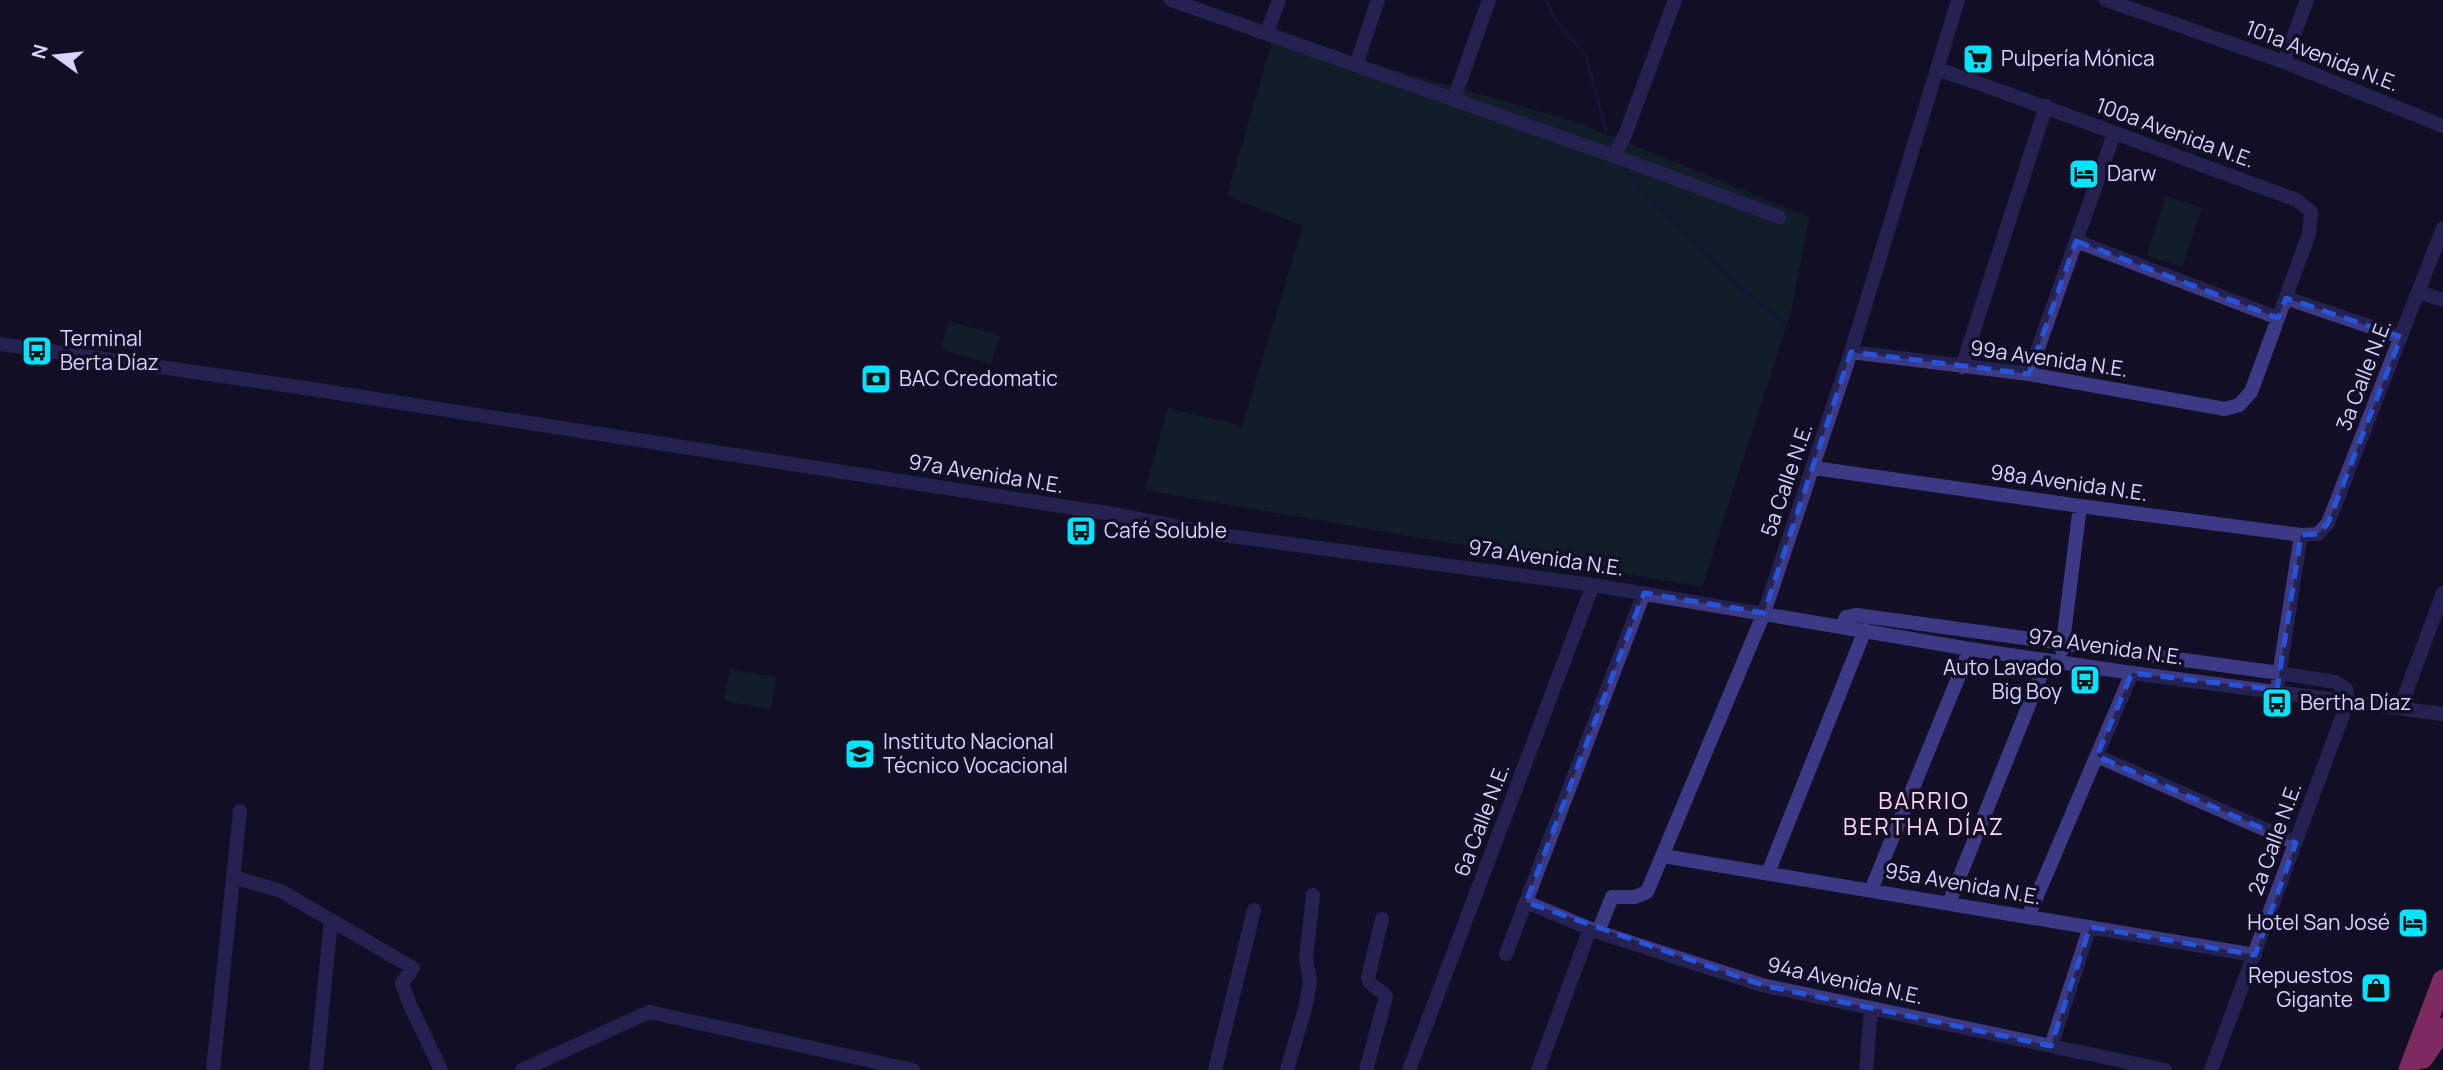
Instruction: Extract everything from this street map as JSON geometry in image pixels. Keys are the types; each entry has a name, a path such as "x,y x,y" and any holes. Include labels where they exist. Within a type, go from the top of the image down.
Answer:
{"highway":[{"path":"2409,1070 2443,979"},
{"path":"2416,1070 2443,1028"}],"street":[{"path":"1267,32 1279,0"},
{"path":"1356,65 1378,0"},
{"path":"1454,99 1489,0"},
{"path":"1614,156 1625,135 1675,0"},
{"name":"5a Calle N.E.","path":"1594,930 1612,897 1644,894 1663,856 1764,613 1852,352 1958,0"},
{"name":"101a Avenida N.E.","path":"2106,0 2284,62 2443,126"},
{"path":"2284,62 2306,0"},
{"path":"1176,1 1779,217"},
{"name":"100a Avenida N.E.","path":"1937,69 2046,106 2114,134 2297,200 2311,212 2309,234 2286,298"},
{"path":"1962,367 2046,106"},
{"path":"2029,374 2114,134"},
{"name":"3a Calle N.E.","path":"2318,534 2328,523 2443,228"},
{"path":"2076,241 2278,318 2286,298 2401,337"},
{"path":"2419,292 2443,300"},
{"name":"99a Avenida N.E.","path":"1852,352 2029,374 2225,409 2239,405 2251,392 2278,318"},
{"name":"97a Avenida N.E.","path":"0,344 305,388 1119,515 1215,534 1594,585 1970,649 2443,714"},
{"name":"98a Avenida N.E.","path":"1814,468 2301,535 2318,534"},
{"path":"1950,903 2063,643 2080,506"},
{"path":"2277,691 2301,535"},
{"name":"6a Calle N.E.","path":"1409,1070 1594,585"},
{"path":"1506,954 1644,593"},
{"path":"2400,708 2443,593"},
{"path":"1842,626 1846,617 1857,615 2279,673 2335,682 2346,689 2348,701"},
{"path":"1768,873 1865,630"},
{"path":"1871,890 1970,649"},
{"path":"2028,917 2132,673"},
{"name":"2a Calle N.E.","path":"2211,1070 2348,701"},
{"path":"2097,756 2296,844"},
{"path":"214,1070 240,811"},
{"name":"95a Avenida N.E.","path":"1663,856 2255,954"},
{"path":"233,877 281,891 413,968 402,983 441,1070"},
{"path":"1287,1070 1306,1005 1310,981 1306,958 1313,895"},
{"name":"94a Avenida N.E.","path":"1526,902 1594,930 1762,985 2165,1070"},
{"path":"1215,1070 1254,910"},
{"path":"1366,1070 1387,997 1384,992 1370,984 1368,978 1382,919"},
{"path":"316,1070 331,920"},
{"path":"2051,1046 2090,927"},
{"path":"1538,1070 1594,930"},
{"path":"1867,1070 1871,1009"},
{"path":"522,1070 649,1012 913,1070"}],"highlighted area":[{"path":"2076,241 2278,318 2286,298 2401,337 2328,523 2318,534 2301,535 2277,690 2132,673 2097,756 2296,843 2255,955 2090,927 2051,1046 1762,985 1526,902 1644,593 1764,613 1851,352 2029,374"}],"green space":[{"path":"1274,35 1579,123 1809,217 1792,308 1702,587 1145,490 1168,408 1242,426 1303,226 1227,196"},
{"path":"2166,196 2202,208 2182,267 2146,255"},
{"path":"949,321 1000,336 991,364 941,349"},
{"path":"730,669 776,677 771,709 724,701"}],"waterway":[{"path":"1546,0 1555,20 1586,56 1606,130"},
{"path":"1622,164 1639,187 1737,284 1788,327"}],"place":[{"name":"Pulpería Mónica","path":"1978,59"},
{"name":"Darw","path":"2084,174"},
{"name":"Terminal Berta Díaz","path":"37,351"},
{"name":"BAC Credomatic","path":"876,379"},
{"name":"Café Soluble","path":"1081,531"},
{"name":"Auto Lavado Big Boy","path":"2085,680"},
{"name":"Bertha Díaz","path":"2277,703"},
{"name":"Instituto Nacional Técnico Vocacional","path":"860,754"},
{"name":"Hotel San José","path":"2413,923"},
{"name":"Repuestos Gigante","path":"2376,988"}],"district":[{"name":"BARRIO BERTHA DÍAZ","path":"1924,814"}]}
